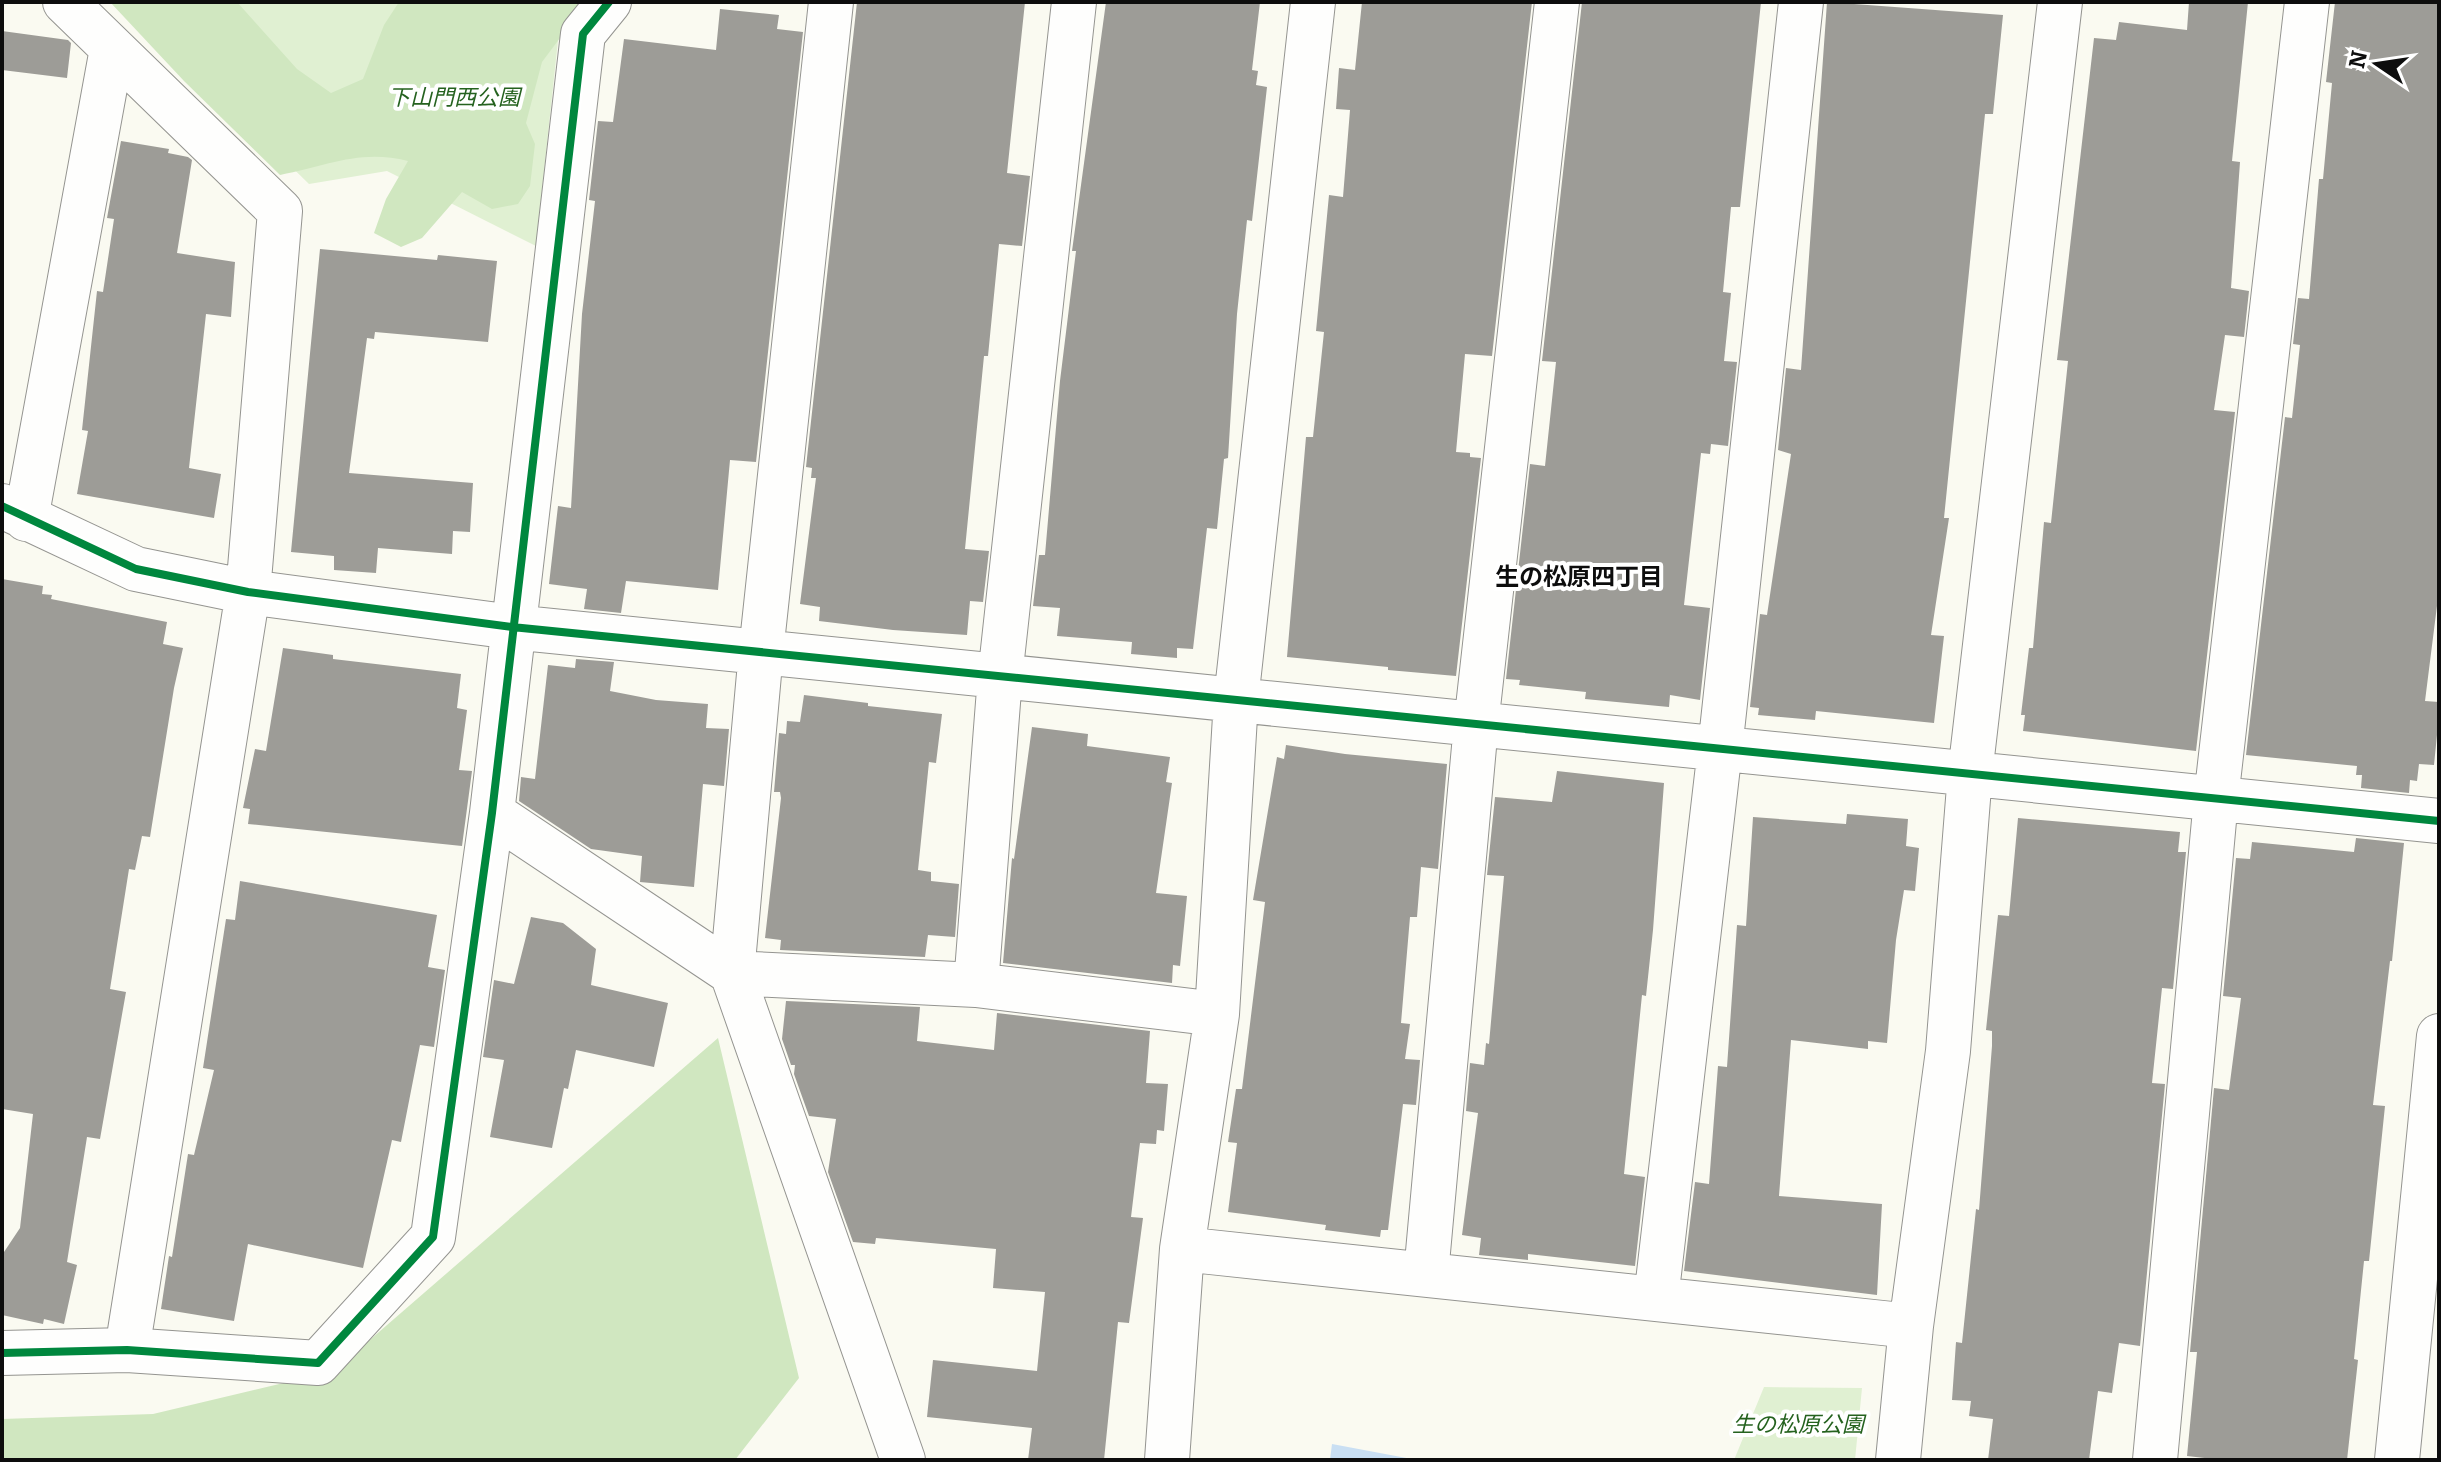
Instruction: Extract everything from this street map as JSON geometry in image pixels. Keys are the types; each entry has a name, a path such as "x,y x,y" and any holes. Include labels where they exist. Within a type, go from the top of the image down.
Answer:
{"street":[{"path":"65,2 280,211 248,592 127,1350"},
{"path":"2,1353 127,1350 318,1363 433,1237 492,813 583,34 609,2"},
{"path":"831,2 761,652 732,973 903,1460"},
{"path":"976,985 1000,677 1074,2"},
{"path":"1167,1460 1182,1249 1217,1014 1236,700 1313,2"},
{"path":"1426,1274 1476,725 1557,2"},
{"path":"1656,1299 1720,749 1801,2"},
{"path":"1898,1460 1911,1326 1948,1051 1970,774 2060,2"},
{"path":"2155,1460 2216,799 2307,2"},
{"path":"112,49 14,512 136,569 248,592 512,627 2439,821"},
{"path":"492,813 732,973 976,985 1217,1014"},
{"path":"2397,1460 2439,1036"},
{"path":"1182,1249 1911,1326"}],"green space":[{"name":"下山門西公園","path":"110,2 237,2 297,69 331,93 363,79 384,25 399,2 587,2 542,62 526,123 535,144 530,186 518,204 492,209 462,192 422,238 401,247 374,233 386,199 408,161 359,158 280,175 184,81"},
{"name":"下山門西公園","path":"123,2 576,2 560,22 536,246 387,171 309,184"},
{"path":"718,1038 799,1378 735,1460 2,1460 2,1419 153,1414 334,1371"},
{"name":"生の松原公園","path":"1764,1387 1862,1388 1855,1460 1734,1460"}],"water":[{"path":"1332,1444 1417,1460 1330,1460"}],"building":[{"path":"857,2 1025,2 1007,173 1030,176 1022,246 999,244 988,356 984,356 965,549 989,551 983,602 970,601 967,635 819,621 820,607 800,604 816,478 811,478 812,468 806,467"},
{"path":"1106,2 1260,2 1252,70 1258,71 1256,85 1267,87 1252,221 1247,220 1237,314 1228,458 1224,459 1217,529 1207,528 1193,649 1177,648 1177,658 1131,654 1132,642 1057,636 1060,608 1033,606 1039,555 1045,555 1060,381 1076,251 1072,251"},
{"path":"1362,2 1532,2 1492,356 1465,354 1456,452 1481,458 1456,676 1287,657 1306,437 1313,437 1324,332 1316,331 1329,195 1343,197 1350,110 1336,109 1339,68 1355,70"},
{"path":"1582,2 1761,2 1740,207 1731,207 1723,292 1731,293 1724,361 1737,362 1728,446 1711,444 1710,454 1701,453 1684,605 1710,608 1700,700 1670,695 1669,707 1585,699 1586,692 1519,685 1520,680 1506,679 1530,464 1545,466 1556,362 1542,361"},
{"path":"1827,2 2003,15 1993,114 1985,114 1944,518 1949,518 1931,635 1944,636 1934,723 1816,711 1815,720 1758,715 1759,708 1750,707 1760,614 1767,615 1791,454 1778,450 1786,368 1801,370"},
{"path":"2189,2 2248,2 2232,161 2240,162 2231,288 2249,291 2244,337 2225,335 2214,410 2235,412 2196,751 2023,731 2025,715 2021,715 2029,648 2033,648 2044,522 2051,523 2068,361 2057,360 2094,38 2116,40 2119,22 2187,30"},
{"path":"2335,2 2439,2 2439,590 2425,701 2439,702 2439,715 2434,765 2419,764 2417,781 2410,780 2409,793 2361,788 2362,775 2356,775 2357,766 2246,755 2285,417 2292,418 2300,345 2293,344 2298,298 2309,299 2319,179 2323,179 2332,83 2326,82"},
{"path":"720,9 779,15 777,29 803,32 756,462 730,460 718,590 626,581 621,613 584,609 587,589 549,584 558,506 571,508 582,314 595,201 589,200 598,121 613,122 624,39 716,50"},
{"path":"2,31 68,40 71,43 67,78 2,70"},
{"path":"121,141 169,149 168,153 192,160 177,253 235,262 231,317 206,314 189,468 221,474 214,518 77,494 88,431 82,430 97,291 103,292 114,219 107,218"},
{"path":"320,249 437,260 438,255 497,261 488,342 375,332 374,339 367,338 349,473 473,483 470,532 453,531 452,554 378,548 376,573 334,570 334,556 291,552"},
{"path":"2,579 43,586 42,594 52,595 51,599 167,622 163,644 183,648 150,837 142,836 135,870 129,869 110,989 126,992 100,1139 87,1137 67,1262 77,1265 64,1324 44,1319 43,1324 2,1315 2,1258 20,1228 33,1114 2,1109"},
{"path":"283,648 333,655 333,659 461,674 457,708 467,710 459,770 472,771 462,846 248,824 250,809 243,808 255,749 266,751"},
{"path":"576,659 614,662 610,691 656,700 708,704 706,728 729,729 724,786 703,784 694,887 640,882 642,856 591,849 519,801 521,777 535,779 548,665 575,668"},
{"path":"804,695 942,714 936,763 929,762 918,870 931,872 931,881 959,884 955,937 928,935 925,957 780,950 781,940 765,938 781,798 780,792 774,792 779,733 786,734 787,721 800,722"},
{"path":"1032,727 1088,734 1087,746 1170,757 1166,782 1172,783 1156,893 1187,896 1180,966 1173,965 1172,983 1003,963 1012,858"},
{"path":"1286,745 1447,764 1438,869 1421,867 1417,917 1410,917 1401,1023 1410,1024 1405,1059 1420,1060 1416,1105 1403,1104 1388,1230 1381,1230 1380,1237 1325,1230 1326,1225 1228,1212 1237,1143 1228,1142 1236,1089 1242,1089 1265,902 1253,900 1277,757 1284,759"},
{"path":"1557,771 1664,783 1653,930 1646,996 1642,995 1624,1174 1645,1177 1635,1266 1528,1254 1528,1260 1479,1255 1481,1238 1462,1235 1478,1113 1466,1111 1470,1063 1484,1065 1486,1043 1489,1044 1504,876 1487,875 1495,797 1552,802"},
{"path":"1847,814 1908,819 1906,846 1919,848 1915,891 1904,890 1896,940 1887,1043 1868,1041 1868,1049 1791,1040 1779,1196 1882,1204 1877,1295 1684,1271 1695,1182 1709,1184 1718,1066 1727,1067 1737,925 1746,926 1753,817 1846,824"},
{"path":"2018,818 2180,832 2178,852 2186,852 2173,989 2162,988 2152,1083 2165,1084 2140,1346 2119,1343 2112,1393 2098,1391 2089,1460 1988,1460 1993,1419 1969,1416 1971,1401 1952,1400 1956,1342 1962,1343 1976,1209 1979,1210 1992,1046 1992,1031 1986,1030 1998,915 2009,916"},
{"path":"2356,838 2404,843 2373,1105 2385,1106 2369,1261 2364,1261 2354,1359 2358,1360 2347,1460 2222,1460 2187,1456 2197,1352 2190,1352 2214,1088 2229,1090 2241,998 2223,996 2236,858 2250,859 2252,842 2354,852"},
{"path":"240,881 437,915 428,967 445,970 434,1047 420,1045 401,1142 392,1140 363,1268 248,1244 234,1321 161,1309 188,1154 194,1155 214,1070 203,1068 226,919 235,920"},
{"path":"531,917 563,923 596,949 591,985 668,1003 654,1067 576,1050 568,1089 564,1088 552,1148 490,1137 504,1060 483,1057 494,980 514,984"},
{"path":"786,1001 920,1007 917,1041 994,1050 997,1013 1150,1031 1146,1083 1168,1084 1164,1131 1157,1130 1156,1144 1140,1143 1131,1217 1143,1218 1129,1323 1118,1322 1104,1460 1028,1460 1032,1428 927,1417 933,1360 1037,1371 1045,1292 993,1288 996,1249 876,1238 875,1244 853,1242 828,1172 836,1119 809,1116 794,1074 795,1065 791,1065 782,1039"}],"cycle path":[{"path":"2,1353 127,1350 318,1363 433,1237 492,813 583,34 609,2"},
{"path":"2,506 136,569 248,592 512,627 2439,821"}],"district":[{"name":"生の松原四丁目","path":"1579,577"}]}
